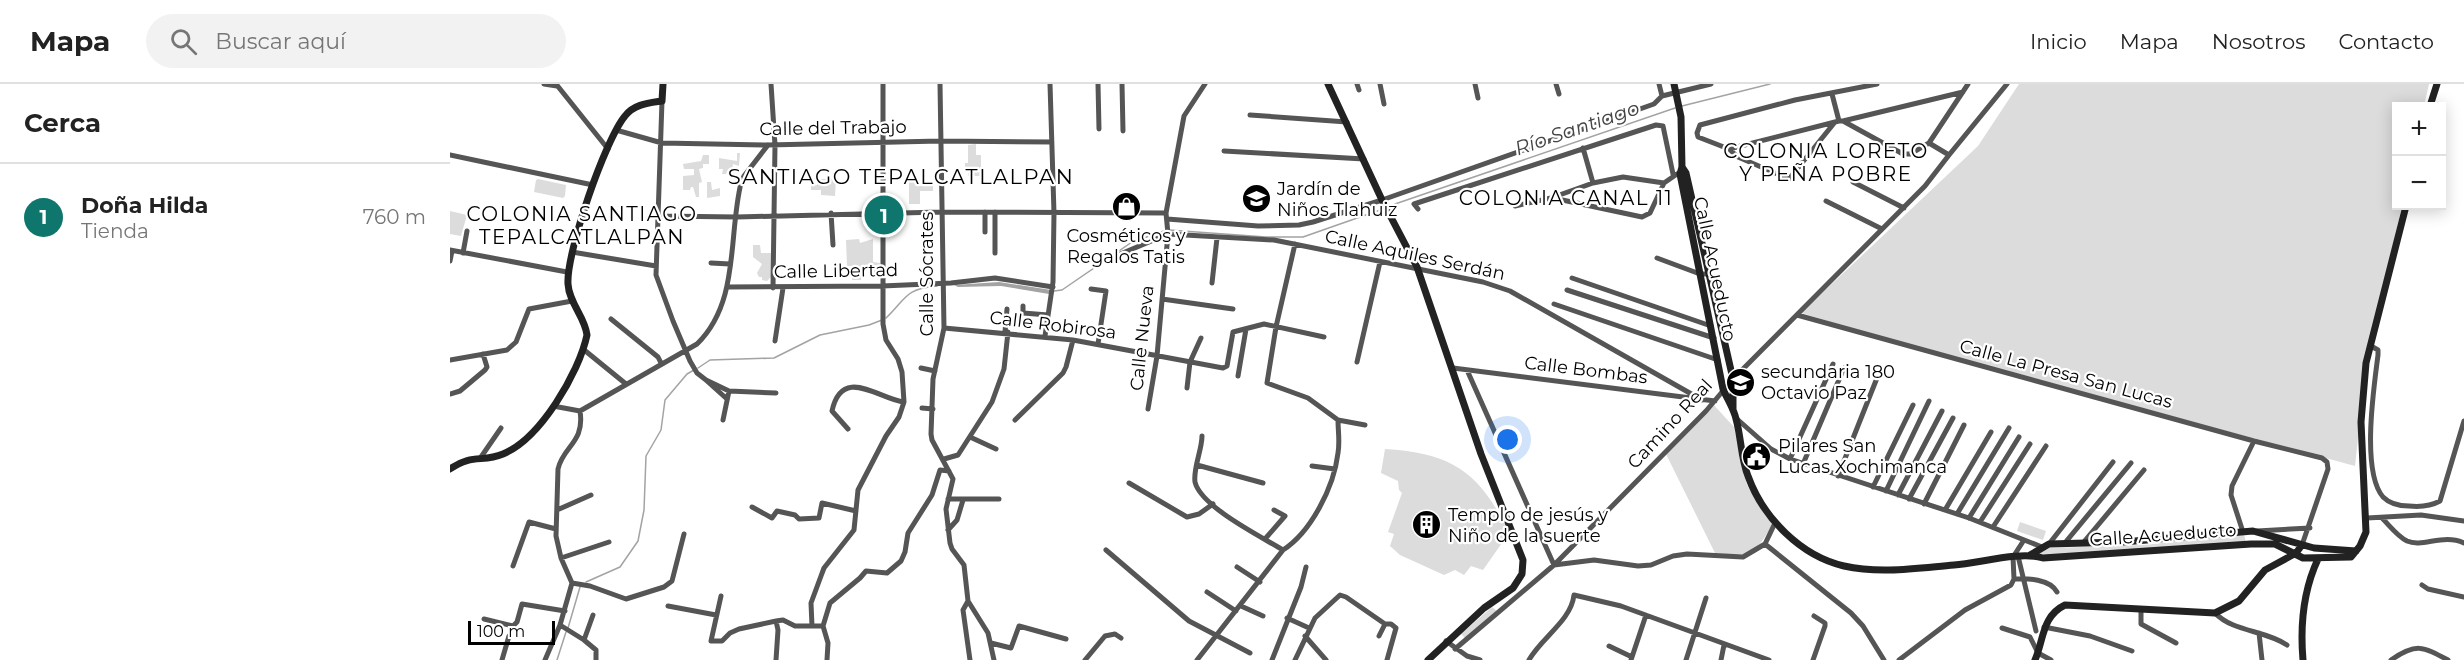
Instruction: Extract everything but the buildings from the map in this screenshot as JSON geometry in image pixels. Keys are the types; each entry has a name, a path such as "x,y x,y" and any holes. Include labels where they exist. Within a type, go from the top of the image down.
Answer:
{"street":[{"path":"544,84 557,85 608,149"},
{"path":"663,84 663,143 656,266 658,284 685,351 697,373 727,399"},
{"path":"771,84 775,145 773,288"},
{"path":"812,626 811,603 817,585 824,568 854,530 858,490 886,436 899,417 904,402 902,372 898,359 886,340 883,324 883,84"},
{"name":"Calle Sócrates","path":"940,84 944,328 935,371 932,440 953,479 948,499 948,530 952,549 964,565 968,601 983,623 991,643 994,660"},
{"path":"1046,336 1053,288 1054,213 1050,84"},
{"path":"1098,84 1099,129"},
{"path":"1122,84 1123,131"},
{"name":"Calle Nueva","path":"1148,409 1157,356 1168,233 1167,219 1184,116 1205,84"},
{"path":"1328,84 1365,159 1382,200 1417,267 1481,454 1523,560 1522,574 1513,588 1484,608 1428,660"},
{"path":"1380,84 1384,104"},
{"path":"1475,84 1478,98"},
{"path":"1557,84 1559,94"},
{"path":"1659,84 1662,96"},
{"path":"659,216 737,217 941,212 1054,213 1247,225 1299,225 1382,200 1654,104 1662,96 1676,91 1711,84"},
{"path":"1839,121 1789,179 1738,157 1729,149 1698,137 1697,128 1700,125 1794,100 1877,84"},
{"path":"1832,94 1839,121 1903,154 1910,154 1929,142 1968,84"},
{"name":"Camino Real","path":"1455,649 1554,565 1715,401 1733,379 1904,208 1925,186 2007,84"},
{"path":"2431,102 2437,84"},
{"name":"Calle Acueducto","path":"1676,91 1681,117 1681,172 1724,389 1734,410 1748,478 1775,523 1787,536 1825,560 1873,570 1982,563 2030,555 2043,558 2251,544 2275,544 2300,555 2318,559 2351,557 2356,551"},
{"path":"1729,149 1963,92"},
{"path":"450,469 468,459 494,457 514,448 526,438 553,406 571,380 587,332 568,287 567,272 593,185 616,130 625,115 648,103 662,101"},
{"path":"1250,115 1347,122"},
{"path":"1418,209 1414,204 1582,148 1660,125 1681,172 1664,183 1650,213 1642,217 1551,198"},
{"name":"Calle del Trabajo","path":"616,130 663,143 775,145 940,141 1052,142"},
{"path":"1929,142 1949,155"},
{"path":"553,406 580,411 685,351 706,336 728,286 739,193 744,176 768,145"},
{"path":"1582,148 1593,183"},
{"path":"1224,151 1365,159"},
{"path":"450,155 593,185"},
{"name":"Calle Acueducto","path":"1681,172 1710,274 1733,379 1734,410"},
{"path":"1515,206 1551,198 1593,183 1623,177 1664,183"},
{"path":"1853,182 1904,208"},
{"path":"1826,201 1882,229"},
{"path":"2356,551 2366,532 2367,518 2361,422 2366,363 2405,210"},
{"path":"831,213 834,244"},
{"path":"985,213 985,232"},
{"path":"995,213 995,253"},
{"path":"463,253 467,231"},
{"path":"1118,255 1168,233"},
{"name":"Calle Aquiles Serdán","path":"1168,233 1274,240 1483,282 1510,291 1702,400"},
{"path":"1212,283 1217,238"},
{"path":"1294,244 1276,327 1267,383 1308,398 1338,420 1365,425"},
{"path":"450,261 451,250 567,272"},
{"path":"572,252 656,266"},
{"path":"1657,258 1700,274 1710,274"},
{"path":"1357,362 1380,262"},
{"path":"711,263 730,264"},
{"name":"Calle Libertad","path":"728,286 783,288 882,286 995,278 1053,288"},
{"path":"1572,278 1711,326"},
{"path":"775,341 783,288"},
{"path":"1091,289 1106,291 1098,344"},
{"path":"1567,290 1714,338"},
{"path":"1162,299 1233,309"},
{"path":"450,360 507,350 516,342 530,309 573,301"},
{"path":"1554,303 1718,360"},
{"path":"1023,306 1023,313 1048,315"},
{"path":"944,459 958,455 992,402 1004,369 1007,309"},
{"name":"Calle La Presa San Lucas","path":"1797,315 2322,458 2327,462 2328,469 2310,528"},
{"path":"611,319 658,357 661,363"},
{"path":"1238,376 1246,329 1264,324 1324,337"},
{"name":"Calle Robirosa","path":"944,328 1046,336 1226,368 1232,333 1246,329"},
{"path":"1187,388 1193,351 1201,338"},
{"path":"1015,420 1063,373 1073,340"},
{"path":"2371,346 2378,350 2372,414 2373,466 2377,485 2384,497 2400,506 2417,507 2440,501 2464,421"},
{"path":"583,349 626,384"},
{"path":"450,394 460,391 485,370 487,367 483,354"},
{"path":"1790,459 1833,364"},
{"path":"921,368 935,371"},
{"name":"Calle Bombas","path":"1453,368 1715,401"},
{"path":"1803,464 1844,368"},
{"path":"1467,370 1554,565 1594,560 1638,566 1651,565 1674,556 1688,554 1743,557 1765,544 1775,523"},
{"path":"1838,476 1877,378"},
{"path":"706,380 729,391 776,393"},
{"path":"848,429 832,411 838,396 850,388 875,390 888,399 904,402"},
{"path":"723,420 729,391"},
{"path":"1886,491 1929,400"},
{"path":"1873,487 1912,405"},
{"path":"922,408 933,409"},
{"path":"545,660 575,584 561,558 556,529 559,465 575,442 580,425 580,411"},
{"path":"1898,495 1942,411"},
{"path":"1909,499 1953,418"},
{"path":"1736,419 1771,449 1790,459 1969,518 2024,540 2045,545 2113,462"},
{"path":"1197,660 1283,550 1301,536 1309,525 1335,469 1339,443 1338,420"},
{"path":"1924,504 1964,425"},
{"path":"481,457 501,428"},
{"path":"1957,514 2009,428"},
{"path":"1945,510 1991,432"},
{"path":"1202,436 1195,482 1198,489 1234,522 1283,550"},
{"path":"970,437 996,449"},
{"path":"1969,518 2019,437"},
{"path":"2251,544 2231,495 2232,486 2254,441"},
{"path":"1980,522 2030,444"},
{"path":"1994,527 2046,446"},
{"path":"450,461 459,464"},
{"path":"2064,544 2131,463"},
{"path":"1197,465 1263,483"},
{"path":"1312,466 1335,469"},
{"path":"827,660 828,643 823,627 830,603 866,571 887,573 901,561 909,533 932,495 940,470 949,471"},
{"path":"2083,543 2144,470"},
{"path":"1129,483 1187,517 1199,514 1213,504"},
{"path":"558,510 591,495"},
{"path":"948,499 999,499"},
{"path":"948,530 957,520 963,500"},
{"path":"752,507 772,518 777,511 795,515 799,519 819,518 822,503 856,511"},
{"path":"1265,539 1285,516 1274,510"},
{"path":"2367,518 2414,515 2464,521"},
{"path":"2382,518 2399,536 2414,543 2446,538 2464,543"},
{"path":"513,566 529,522 556,529"},
{"path":"2310,528 2300,555 2312,571"},
{"name":"Calle Acueducto","path":"2030,555 2045,545 2310,528"},
{"name":"Calle Acueducto","path":"2248,532 2302,545 2356,551"},
{"path":"575,584 590,586 626,598 664,587 672,581 684,534"},
{"path":"1899,660 1965,610 2008,588 2014,579 2016,556 2024,540"},
{"path":"561,558 609,542"},
{"path":"1765,544 1851,613 1863,626 1884,660"},
{"path":"2329,558 2330,549"},
{"path":"1106,550 1189,621 1250,653"},
{"path":"2037,656 2044,627 2050,615 2065,605 2214,613 2239,602 2273,564 2300,555"},
{"path":"2016,556 2036,631"},
{"path":"2303,660 2301,643 2304,597 2318,559"},
{"path":"1237,567 1260,582"},
{"path":"1272,660 1301,587 1306,567"},
{"path":"2014,579 2023,578 2048,583 2057,592"},
{"path":"2422,585 2428,589 2464,597"},
{"path":"1207,592 1236,611"},
{"path":"1295,660 1315,618 1340,595 1385,624 1391,624 1396,628 1387,660"},
{"path":"721,596 711,641 724,640 730,633 740,629 783,620 795,626 823,627"},
{"path":"1529,660 1536,648 1573,607 1574,596 1615,604 1769,660"},
{"path":"1686,660 1706,598"},
{"path":"968,601 963,610 970,660"},
{"path":"484,619 513,627 517,622 521,606 526,604 565,611"},
{"path":"668,606 716,615"},
{"path":"1241,606 1263,616"},
{"path":"2141,609 2141,624 2176,644"},
{"path":"2214,613 2222,621 2287,645"},
{"path":"584,640 593,615"},
{"path":"1609,646 1631,659 1646,615"},
{"path":"1813,660 1825,626 1825,623 1814,616"},
{"path":"1287,618 1309,628"},
{"path":"776,621 778,630 776,660"},
{"path":"1379,636 1385,624"},
{"path":"560,625 596,650 596,660"},
{"path":"991,643 1011,648 1016,627 1021,626 1066,639"},
{"path":"2044,627 2090,636 2132,651"},
{"path":"2002,628 2030,637 2037,656"},
{"path":"2259,633 2262,660"},
{"path":"1086,660 1105,636 1115,634 1121,638"},
{"path":"502,660 509,636"},
{"path":"1305,636 1326,660"},
{"path":"1446,641 1455,649 1480,660"},
{"path":"1721,660 1724,645"},
{"path":"2391,660 2408,649 2417,647 2448,660"},
{"path":"2037,656 2051,660"}],"shaded area":[{"path":"2019,84 2429,84 2425,102 2392,102 2392,210 2401,210 2366,363 2355,466 1892,340 1801,313 1978,146"},
{"path":"976,144 976,155 981,155 981,176 968,176 965,163 968,163 968,145"},
{"path":"737,153 740,153 739,166 733,164 732,171 722,174 723,169 719,169 719,158 737,161"},
{"path":"703,155 709,155 709,164 703,164 703,168 699,169 702,182 699,183 699,197 696,197 693,187 690,190 683,190 683,176 694,175 694,169 684,169 683,164 701,161"},
{"path":"538,179 566,185 565,196 563,198 534,192"},
{"path":"821,179 836,179 835,196 821,195 821,190 811,190 811,185 817,185"},
{"path":"909,180 920,180 920,186 926,186 926,182 933,182 933,191 920,191 920,204 909,204"},
{"path":"707,182 711,182 712,190 720,188 720,196 707,198"},
{"path":"450,211 467,215 461,236 450,234"},
{"path":"859,239 860,243 873,239 873,262 880,263 880,275 872,275 872,266 861,267 861,280 852,280 852,266 847,266 846,240"},
{"path":"753,245 760,245 761,253 772,253 771,277 767,281 762,280 757,273 762,264 753,257"},
{"path":"999,282 1051,290 1049,294 1001,286 958,287 954,285"},
{"path":"1712,403 1734,427 1747,485 1772,524 1756,548 1744,554 1715,553 1665,452"},
{"path":"1385,449 1429,455 1446,461 1475,481 1487,495 1509,533 1483,570 1471,566 1464,575 1455,570 1444,575 1400,555 1390,546 1394,534 1388,532 1402,493 1399,490 1398,481 1381,473"},
{"path":"2020,522 2046,531 2043,540 2017,531"},
{"path":"2244,534 2246,543 2051,556 2038,553 2050,548 2144,545"},
{"path":"1492,607 1497,611 1465,638 1461,634"}],"waterway":[{"name":"Río Santiago","path":"1682,106 1770,84"},
{"name":"Río Santiago","path":"1395,204 1675,108"},
{"name":"Río Santiago","path":"1169,230 1266,237 1303,237 1380,210"},
{"name":"Río Santiago","path":"1054,291 1062,290 1132,242 1164,231"},
{"name":"Río Santiago","path":"886,318 912,292 937,286"},
{"name":"Río Santiago","path":"698,368 710,360 774,358 820,335 869,325 882,320"},
{"name":"Río Santiago","path":"586,582 620,567 638,541 644,510 646,456 661,430 665,400 687,374 694,370"},
{"name":"Río Santiago","path":"568,628 580,587"},
{"name":"Río Santiago","path":"557,660 566,632"}],"place":[{"name":"Jardín de Niños Tlahuiz","path":"1256,199"},
{"name":"Cosméticos y Regalos Tatis","path":"1126,207"},
{"name":"Doña Hilda","path":"884,215"},
{"name":"secundaria 180 Octavio Paz","path":"1740,382"},
{"name":"Pilares San Lucas Xochimanca","path":"1757,456"},
{"name":"Templo de jesús y Niño de la suerte","path":"1427,525"}],"district":[{"name":"COLONIA LORETO Y PEÑA POBRE","path":"1826,162"},
{"name":"SANTIAGO TEPALCATLALPAN","path":"901,176"},
{"name":"COLONIA CANAL 11","path":"1566,198"},
{"name":"COLONIA SANTIAGO TEPALCATLALPAN","path":"582,226"}]}
